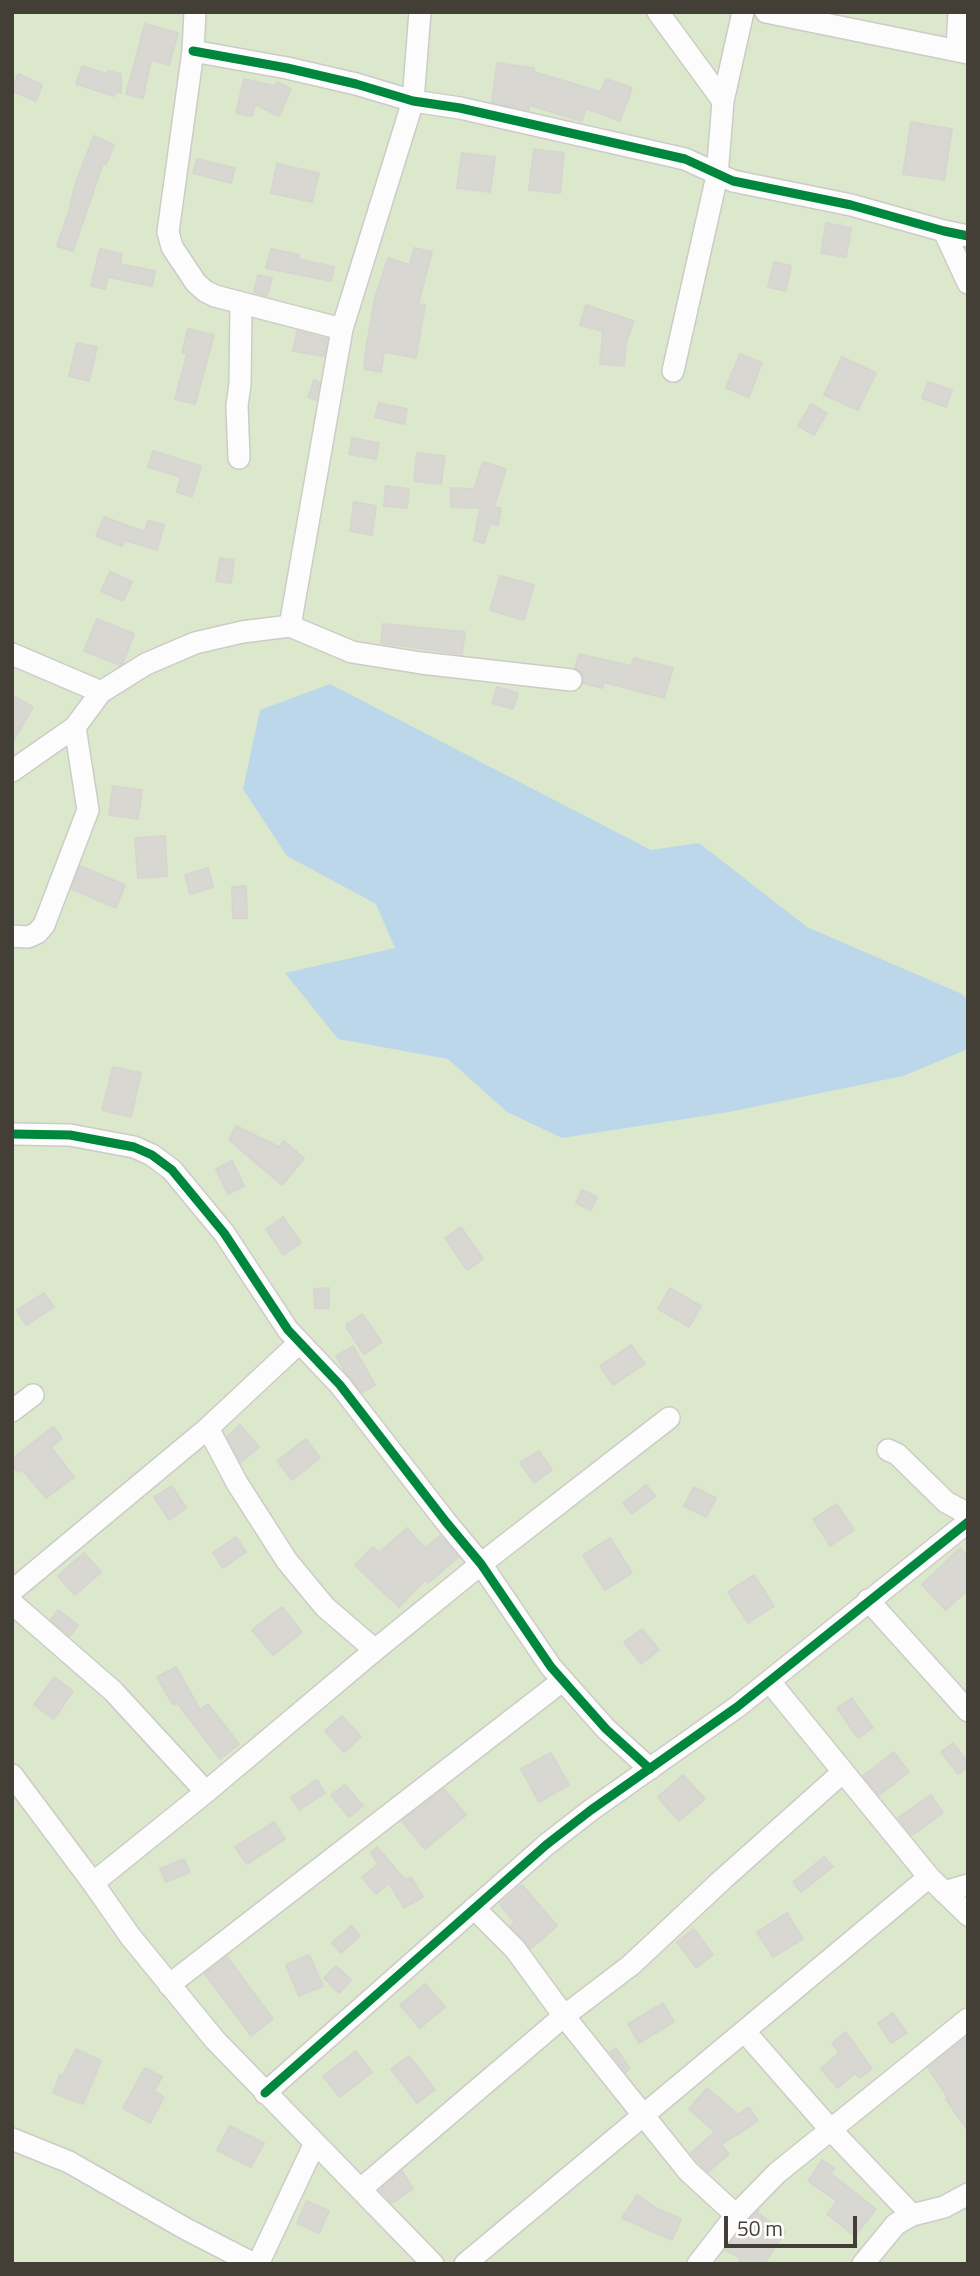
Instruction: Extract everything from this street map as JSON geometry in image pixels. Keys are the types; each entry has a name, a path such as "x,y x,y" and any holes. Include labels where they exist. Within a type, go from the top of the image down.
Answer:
{"street":[{"path":"195,12 193,51 169,240 196,283 205,291 241,304 342,329"},
{"path":"290,626 342,329 413,102 420,12"},
{"path":"658,12 723,101"},
{"path":"673,371 717,176 723,101 743,12"},
{"path":"766,12 962,52 959,12"},
{"path":"193,51 356,83 413,102 460,108 685,159 717,176 733,181 851,205 968,236"},
{"path":"944,231 968,282"},
{"path":"239,458 237,407 240,384 241,304"},
{"path":"12,771 75,727 101,692 146,664 195,643 242,632 290,626 352,652 421,663 571,680"},
{"path":"12,654 101,692"},
{"path":"12,936 28,937 37,933 44,925 88,810 75,727"},
{"path":"12,1134 71,1135 134,1147 152,1155 172,1170 225,1233 288,1330 340,1385 481,1564 562,1681 606,1729 650,1769"},
{"path":"12,1591 208,1428 299,1343"},
{"path":"12,1411 33,1395"},
{"path":"93,1882 481,1564 669,1418"},
{"path":"208,1428 237,1483 287,1561 325,1608 375,1650"},
{"path":"888,1450 897,1454 946,1502 968,1514"},
{"path":"265,2093 546,1845 770,1682 868,1600 968,1522"},
{"path":"868,1600 968,1711"},
{"path":"12,1603 113,1691 206,1792"},
{"path":"169,1985 562,1681"},
{"path":"770,1682 937,1885 968,1915"},
{"path":"362,2188 564,2016 649,1950 723,1878 844,1772"},
{"path":"12,1775 169,1985 265,2093 362,2188 433,2264"},
{"path":"465,2264 745,2032 937,1885 968,1885"},
{"path":"474,1908 515,1949 564,2016 688,2171 736,2215"},
{"path":"698,2264 736,2215 777,2173 968,2019"},
{"path":"745,2032 830,2129 912,2215"},
{"path":"12,2139 69,2162 186,2229 256,2264 315,2143"},
{"path":"863,2264 896,2224 912,2215 944,2207 968,2194"}],"green space":[{"path":"12,12 968,12 968,2264 12,2264"}],"water":[{"path":"330,684 651,850 699,843 807,927 962,994 968,1000 968,1049 903,1076 729,1112 562,1138 507,1112 448,1059 338,1039 285,973 395,948 376,904 287,856 243,789 260,710"}],"building":[{"path":"145,24 178,33 169,65 151,60 143,98 126,94"},
{"path":"497,63 534,68 534,72 601,92 606,79 632,88 620,121 586,108 582,121 529,105 529,110 492,102"},
{"path":"82,66 107,74 108,71 121,74 121,93 115,92 114,96 76,84"},
{"path":"18,74 42,85 36,101 12,91"},
{"path":"244,79 275,86 277,82 291,89 279,116 255,104 252,116 236,113"},
{"path":"911,122 952,129 944,180 903,174"},
{"path":"94,136 114,145 106,164 103,163 73,251 57,246 75,184"},
{"path":"534,149 564,153 560,193 529,190"},
{"path":"462,153 495,157 490,192 457,188"},
{"path":"197,159 235,168 231,183 193,173"},
{"path":"277,164 319,173 312,202 271,193"},
{"path":"826,223 851,228 846,257 821,253"},
{"path":"414,248 432,252 418,304 425,305 416,358 384,352 381,372 364,369 375,298 388,258 410,265"},
{"path":"100,249 122,254 120,264 155,271 152,286 108,277 105,289 91,286"},
{"path":"271,249 299,255 298,259 334,267 331,281 266,268"},
{"path":"774,262 791,266 786,291 768,287"},
{"path":"258,275 272,278 267,296 254,292"},
{"path":"586,305 634,321 626,343 624,366 600,364 603,331 580,325"},
{"path":"188,329 214,335 195,404 175,399 187,354 182,352"},
{"path":"297,331 327,339 324,356 293,351"},
{"path":"77,343 97,347 89,381 69,376"},
{"path":"740,354 762,363 749,397 726,388"},
{"path":"842,357 876,373 858,410 824,395"},
{"path":"314,380 319,382 316,400 308,397"},
{"path":"928,382 952,390 946,407 922,398"},
{"path":"379,403 407,409 404,424 375,417"},
{"path":"811,404 827,413 814,435 798,426"},
{"path":"352,438 379,443 376,459 349,454"},
{"path":"153,451 201,466 192,497 177,492 181,477 148,467"},
{"path":"417,453 445,456 441,484 414,481"},
{"path":"483,462 506,469 494,507 501,508 498,525 490,523 484,543 474,540 480,508 451,507 451,488 474,489"},
{"path":"386,486 409,489 407,508 384,506"},
{"path":"354,502 376,506 372,535 350,531"},
{"path":"104,517 145,532 148,521 164,525 157,550 124,540 122,546 96,536"},
{"path":"220,558 234,560 231,583 216,581"},
{"path":"110,572 132,582 123,601 101,591"},
{"path":"500,576 534,585 524,620 490,610"},
{"path":"97,619 134,634 120,665 84,651"},
{"path":"383,624 465,632 462,654 381,643"},
{"path":"579,654 631,666 634,658 673,668 664,698 604,682 602,688 583,683 583,674 575,668"},
{"path":"497,687 518,693 513,709 492,703"},
{"path":"12,695 33,707 12,743"},
{"path":"113,786 142,790 138,819 109,815"},
{"path":"165,836 167,876 138,878 135,838"},
{"path":"80,866 125,885 116,908 72,889"},
{"path":"208,868 213,887 190,894 185,875"},
{"path":"246,886 247,918 233,918 232,887"},
{"path":"113,1067 141,1073 131,1117 102,1110"},
{"path":"236,1126 279,1147 284,1141 304,1158 282,1185 229,1140"},
{"path":"232,1161 244,1186 228,1194 216,1169"},
{"path":"582,1190 597,1197 591,1210 576,1203"},
{"path":"283,1217 301,1243 283,1255 266,1229"},
{"path":"461,1227 483,1259 467,1270 445,1238"},
{"path":"329,1288 329,1308 315,1308 314,1289"},
{"path":"670,1288 701,1306 689,1327 658,1309"},
{"path":"44,1293 54,1307 26,1325 17,1310"},
{"path":"362,1314 382,1342 364,1354 347,1329 347,1324"},
{"path":"631,1345 645,1364 613,1385 600,1366"},
{"path":"353,1346 375,1385 362,1392 336,1356"},
{"path":"240,1425 259,1447 241,1462 227,1437"},
{"path":"53,1427 62,1438 51,1447 74,1477 46,1498 22,1469 18,1472 12,1465 12,1459"},
{"path":"306,1439 320,1458 292,1480 277,1461"},
{"path":"539,1451 552,1470 534,1483 520,1463"},
{"path":"646,1485 655,1496 632,1514 623,1503"},
{"path":"172,1486 186,1508 169,1520 154,1497"},
{"path":"694,1487 716,1498 706,1517 684,1506"},
{"path":"837,1504 854,1530 830,1546 813,1519"},
{"path":"407,1528 425,1548 440,1536 458,1557 428,1583 425,1580 399,1607 355,1565 373,1547 379,1553"},
{"path":"236,1537 246,1552 223,1568 213,1553"},
{"path":"610,1538 632,1573 605,1590 583,1555"},
{"path":"960,1548 968,1556 968,1589 946,1610 922,1585"},
{"path":"84,1553 101,1572 75,1595 58,1576"},
{"path":"754,1575 774,1606 748,1623 728,1592"},
{"path":"282,1607 302,1632 273,1655 252,1630"},
{"path":"58,1610 78,1625 70,1636 51,1620"},
{"path":"642,1629 659,1650 641,1664 624,1642"},
{"path":"176,1667 200,1710 208,1704 239,1744 220,1759 177,1703 173,1705 157,1677"},
{"path":"54,1677 73,1691 54,1719 34,1705"},
{"path":"852,1698 873,1728 858,1738 837,1708"},
{"path":"342,1716 361,1737 344,1752 325,1731"},
{"path":"953,1743 968,1762 968,1766 958,1774 941,1752"},
{"path":"894,1752 909,1772 879,1795 863,1776"},
{"path":"551,1753 569,1785 539,1802 521,1769"},
{"path":"683,1775 705,1799 679,1821 658,1797"},
{"path":"317,1780 325,1793 299,1810 291,1797"},
{"path":"345,1785 363,1806 349,1817 331,1795"},
{"path":"444,1789 466,1815 425,1849 402,1821"},
{"path":"931,1795 943,1813 912,1835 898,1818"},
{"path":"274,1822 285,1839 247,1864 235,1847"},
{"path":"377,1847 405,1880 411,1877 423,1897 404,1908 389,1883 376,1894 362,1877 378,1864 371,1852"},
{"path":"824,1857 833,1867 801,1892 793,1882"},
{"path":"184,1859 190,1872 166,1882 160,1869"},
{"path":"522,1885 557,1926 531,1948 511,1926 515,1922 500,1904"},
{"path":"787,1913 803,1939 773,1957 757,1932"},
{"path":"351,1926 360,1936 341,1953 332,1943"},
{"path":"694,1929 713,1955 696,1968 677,1942"},
{"path":"309,1955 323,1986 299,1996 286,1965"},
{"path":"227,1957 273,2019 251,2036 205,1974"},
{"path":"336,1966 351,1980 339,1993 324,1978"},
{"path":"425,1984 445,2007 420,2028 400,2005"},
{"path":"663,2003 674,2022 639,2043 628,2024"},
{"path":"893,2013 907,2033 891,2043 878,2023"},
{"path":"846,2032 872,2069 859,2078 855,2073 838,2088 821,2069 839,2053 832,2043"},
{"path":"968,2036 968,2131 928,2068"},
{"path":"616,2048 630,2069 626,2072 610,2052"},
{"path":"76,2049 101,2061 83,2104 53,2093 60,2075 63,2076"},
{"path":"356,2051 372,2072 340,2097 323,2076"},
{"path":"409,2056 435,2090 417,2103 391,2069"},
{"path":"145,2068 162,2077 154,2091 164,2097 150,2123 123,2108"},
{"path":"707,2088 738,2115 749,2107 758,2121 721,2145 729,2154 708,2172 691,2153 715,2132 689,2109"},
{"path":"230,2126 264,2143 251,2167 217,2150"},
{"path":"822,2160 835,2168 831,2174 876,2209 855,2236 827,2214 837,2201 808,2181"},
{"path":"402,2171 413,2189 392,2203 380,2190"},
{"path":"637,2195 656,2208 681,2219 672,2240 622,2218"},
{"path":"307,2201 329,2211 319,2233 297,2223"},
{"path":"759,2210 757,2213 785,2232 764,2264 738,2264 741,2258 725,2250"}],"cycle path":[{"path":"193,51 287,68 413,101 460,108 685,159 733,181 851,205 968,236"},
{"path":"12,1134 70,1135 134,1147 152,1155 172,1170 224,1233 288,1330 340,1385 481,1564 551,1667 606,1729 650,1769"},
{"path":"265,2093 546,1845 737,1707 968,1522"}]}
